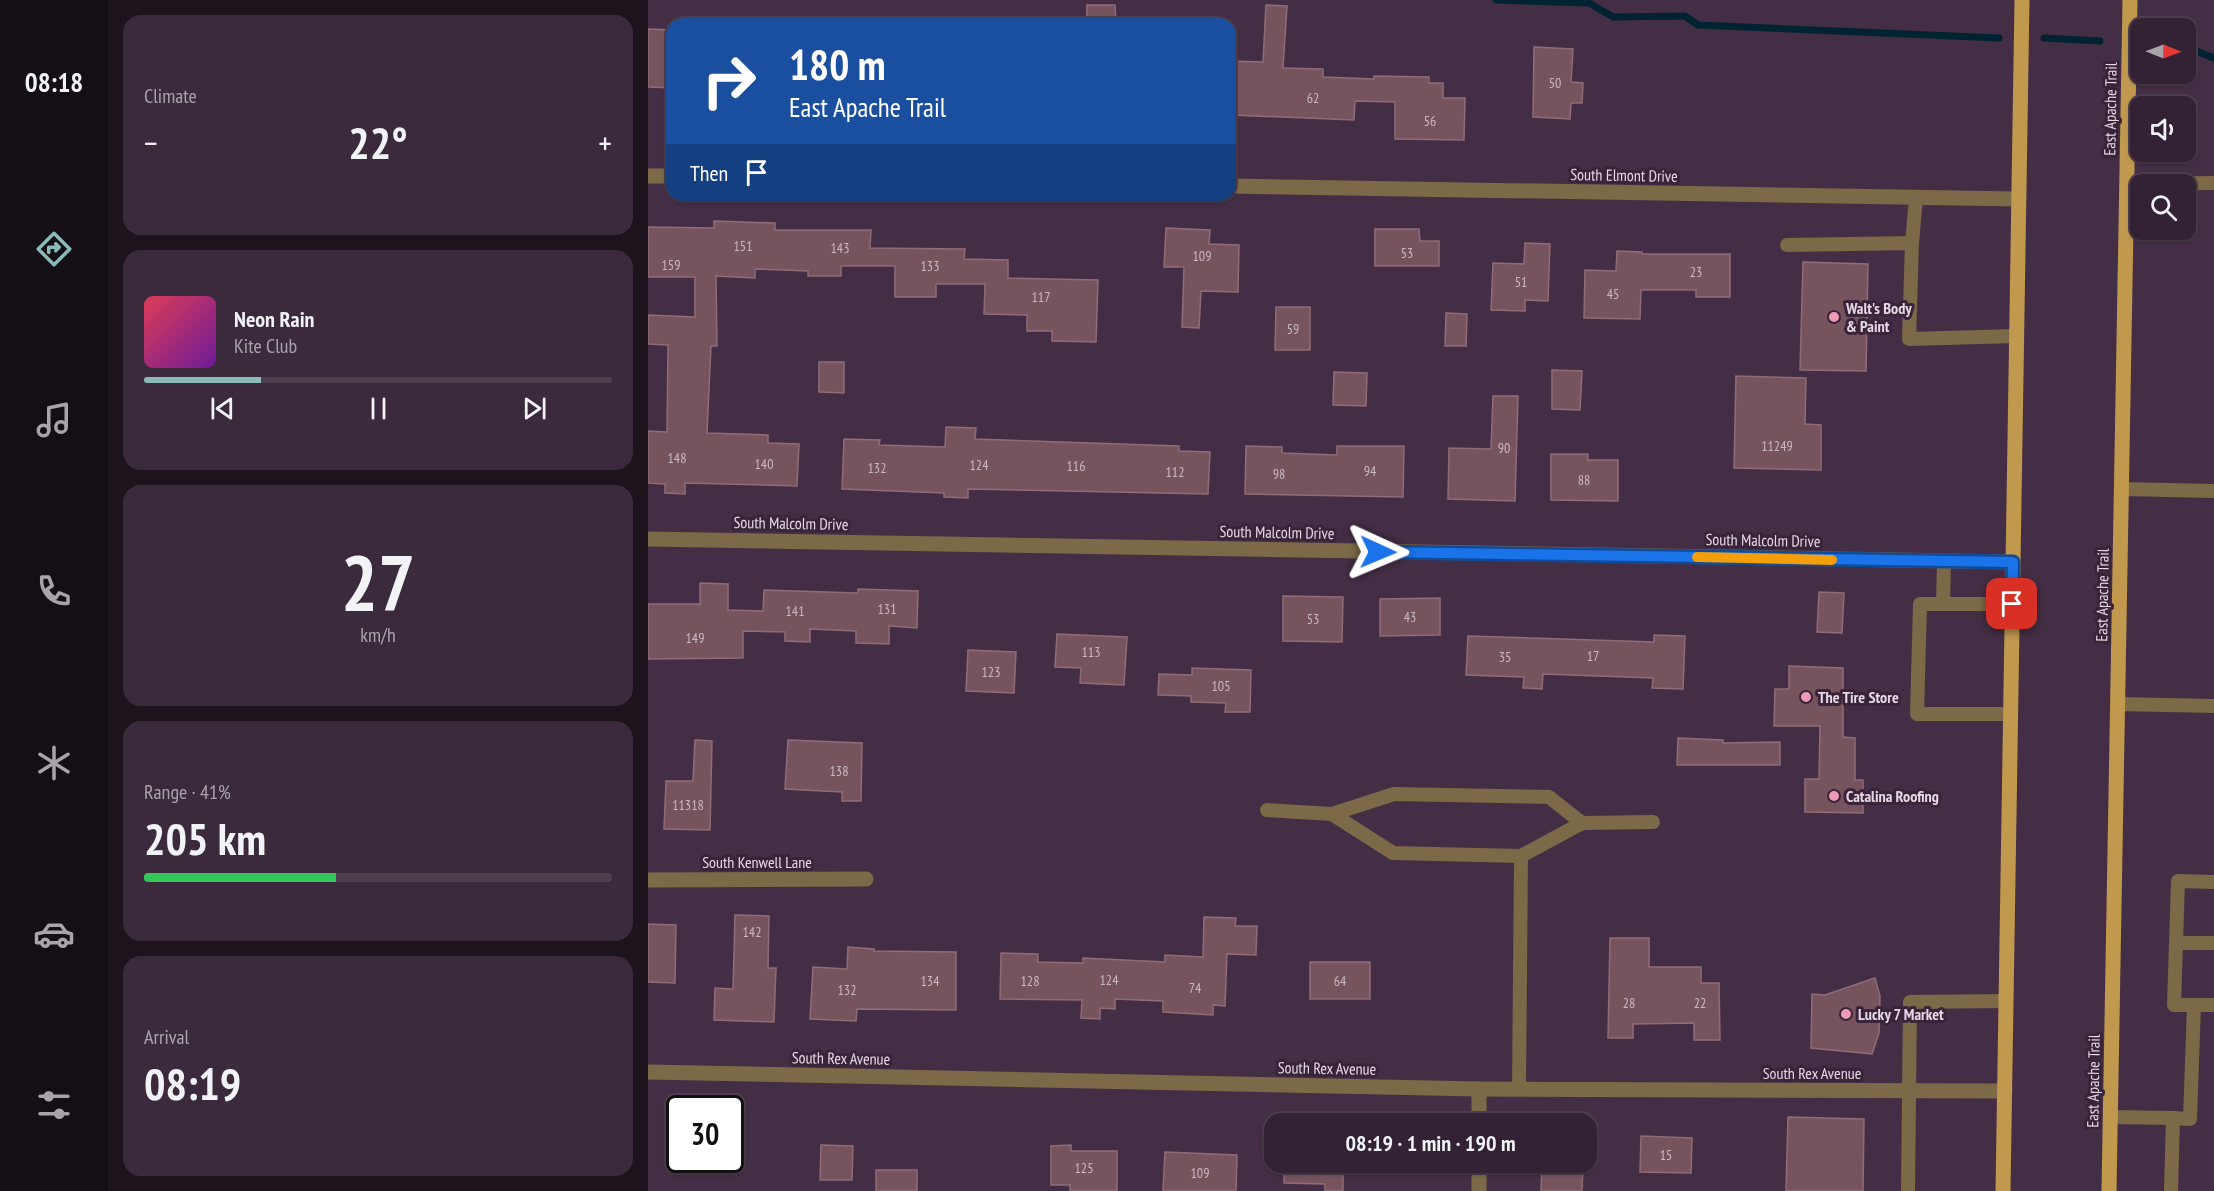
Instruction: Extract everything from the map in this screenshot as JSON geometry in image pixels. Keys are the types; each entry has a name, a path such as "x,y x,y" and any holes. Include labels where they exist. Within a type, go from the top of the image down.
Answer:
{"main road":[{"path":"2002,1191 2022,0"},
{"name":"East Apache Trail","path":"2109,1191 2130,0"}],"street":[{"path":"648,176 666,176"},
{"name":"South Elmont Drive","path":"1236,186 2017,199"},
{"name":"South Malcolm Drive","path":"648,539 2013,562"},
{"name":"South Kenwell Lane","path":"648,880 866,879"},
{"name":"South Rex Avenue","path":"648,1072 1479,1089 2005,1091"},
{"path":"1479,1089 1479,1113"},
{"path":"1479,1173 1479,1191"}],"lane":[{"path":"2127,184 2214,183"},
{"path":"1916,198 1909,339 2016,336"},
{"path":"1787,245 1912,243"},
{"path":"2121,489 2214,491"},
{"path":"1943,603 1944,561"},
{"path":"2010,714 1917,714 1920,604 2012,604"},
{"path":"2118,704 2214,706"},
{"path":"1267,810 1332,814 1394,794 1549,797 1582,823"},
{"path":"1332,814 1393,853 1521,856 1582,823 1653,822"},
{"path":"1519,1089 1521,856"},
{"path":"2214,882 2178,881 2174,1005 2214,1005"},
{"path":"2175,943 2214,944"},
{"path":"1908,1191 1910,1002 2006,1001"},
{"path":"2110,1117 2190,1119 2194,1005"},
{"path":"2171,1191 2173,1118"}],"building":[{"path":"1087,5 1115,5 1116,18 1087,18"},
{"path":"1266,5 1287,6 1283,68 1323,69 1323,77 1374,79 1374,76 1429,77 1429,83 1443,83 1443,98 1465,98 1464,140 1395,139 1395,102 1355,101 1354,120 1236,115 1236,61 1263,62"},
{"path":"648,29 666,30 666,88 648,87"},
{"path":"1534,47 1573,49 1571,82 1583,83 1582,103 1571,103 1570,119 1533,117"},
{"path":"714,221 775,223 775,230 871,230 870,248 965,249 964,259 1008,260 1008,278 1098,280 1096,342 1052,341 1052,331 1027,331 1027,315 984,314 985,284 936,284 936,297 895,297 895,266 841,266 841,276 808,276 808,271 755,269 755,278 716,276 717,346 711,346 707,433 768,435 768,443 799,444 797,486 685,483 685,494 665,493 665,484 648,483 648,431 667,432 668,345 648,344 648,315 695,317 695,277 648,277 648,227 714,228"},
{"path":"1166,228 1210,230 1209,244 1239,245 1238,292 1201,291 1199,328 1182,327 1184,267 1164,267"},
{"path":"1375,229 1419,229 1420,241 1439,241 1439,266 1375,266"},
{"path":"1525,243 1550,244 1548,301 1525,300 1525,311 1491,310 1493,263 1524,264"},
{"path":"1617,251 1642,252 1642,254 1730,254 1730,297 1696,297 1696,290 1641,290 1640,319 1584,318 1585,270 1616,271"},
{"name":"Walt's Body & Paint","path":"1803,262 1868,264 1866,371 1800,370"},
{"path":"1276,307 1310,307 1310,350 1275,350"},
{"path":"1446,313 1467,314 1466,346 1445,346"},
{"path":"819,362 844,362 844,393 819,392"},
{"path":"1552,370 1582,371 1580,410 1552,409"},
{"path":"1334,372 1367,373 1366,406 1333,405"},
{"path":"1736,376 1806,378 1805,424 1821,425 1821,470 1734,468"},
{"path":"1493,396 1518,396 1515,501 1448,499 1449,448 1491,449"},
{"path":"946,427 976,428 975,439 1179,446 1179,451 1210,452 1208,494 968,489 968,498 944,497 944,493 842,489 844,439 880,440 879,445 945,447"},
{"path":"1246,446 1282,447 1282,453 1337,455 1337,446 1404,446 1403,497 1245,494"},
{"path":"1551,454 1588,454 1588,460 1618,460 1618,501 1551,500"},
{"path":"700,583 728,584 728,610 763,611 764,590 858,593 858,589 918,591 917,628 889,626 889,644 856,643 856,631 810,629 810,642 785,641 785,632 743,631 743,658 648,659 648,604 700,604"},
{"path":"1819,592 1844,593 1842,633 1817,632"},
{"path":"1283,596 1343,597 1342,642 1283,641"},
{"path":"1440,598 1440,635 1380,636 1380,599"},
{"path":"1057,634 1127,637 1124,685 1080,683 1081,668 1055,667"},
{"path":"1654,635 1685,636 1683,689 1652,688 1653,678 1543,674 1542,689 1523,688 1524,677 1466,675 1468,636 1654,642"},
{"path":"968,650 1016,652 1014,693 966,691"},
{"path":"1789,666 1843,668 1843,737 1855,738 1855,780 1863,780 1863,813 1805,812 1805,779 1819,779 1820,726 1774,726 1775,689 1789,689"},
{"path":"1192,668 1251,670 1250,712 1225,712 1226,703 1191,702 1191,696 1158,695 1159,674 1192,675"},
{"path":"1678,738 1723,740 1723,743 1780,742 1780,765 1677,765"},
{"path":"695,740 712,741 710,830 664,829 666,781 693,781"},
{"path":"788,740 862,743 861,801 842,801 842,792 785,789"},
{"path":"735,915 769,916 768,968 776,968 774,1022 714,1020 715,988 733,989"},
{"path":"1204,917 1236,918 1235,926 1257,926 1256,955 1227,954 1225,1006 1213,1005 1213,1015 1163,1012 1163,1001 1115,999 1115,1009 1100,1008 1100,1019 1081,1018 1082,1000 1000,999 1001,953 1038,954 1038,962 1083,963 1083,958 1165,962 1165,955 1203,957"},
{"path":"648,924 676,925 675,983 648,982"},
{"path":"1610,938 1649,938 1649,967 1701,967 1701,983 1719,983 1720,1040 1694,1040 1694,1023 1633,1024 1633,1038 1608,1038"},
{"path":"848,947 874,949 874,951 956,952 956,1010 857,1009 856,1021 810,1019 813,967 847,969"},
{"path":"1310,962 1370,962 1370,999 1310,999"},
{"name":"Lucky 7 Market","path":"1875,978 1880,996 1879,1033 1872,1054 1811,1048 1812,994 1825,995"},
{"path":"1788,1117 1864,1119 1863,1191 1786,1191"},
{"path":"1641,1136 1692,1138 1691,1173 1640,1172"},
{"path":"821,1145 853,1146 852,1180 820,1180"},
{"path":"1071,1145 1071,1151 1117,1151 1117,1191 1070,1191 1070,1185 1051,1185 1051,1146"},
{"path":"1165,1152 1237,1155 1236,1191 1163,1191"},
{"path":"876,1170 917,1170 917,1191 876,1191"},
{"path":"1284,1173 1343,1173 1343,1191 1325,1191 1325,1184 1284,1183"},
{"path":"1542,1173 1583,1173 1582,1191 1541,1191"}],"waterway":[{"path":"1496,0 1589,3 1613,17 1685,16 1698,25 1999,38"},
{"path":"2044,38 2100,41"},
{"path":"2196,51 2214,58"}],"slow traffic":[{"path":"1697,557 1832,560"}],"place":[{"name":"Walt's Body & Paint","path":"1834,317"},
{"name":"The Tire Store","path":"1806,697"},
{"name":"Catalina Roofing","path":"1834,796"},
{"name":"Lucky 7 Market","path":"1846,1014"}],"route":[{"path":"1378,552 2013,562 2012,604"}]}
